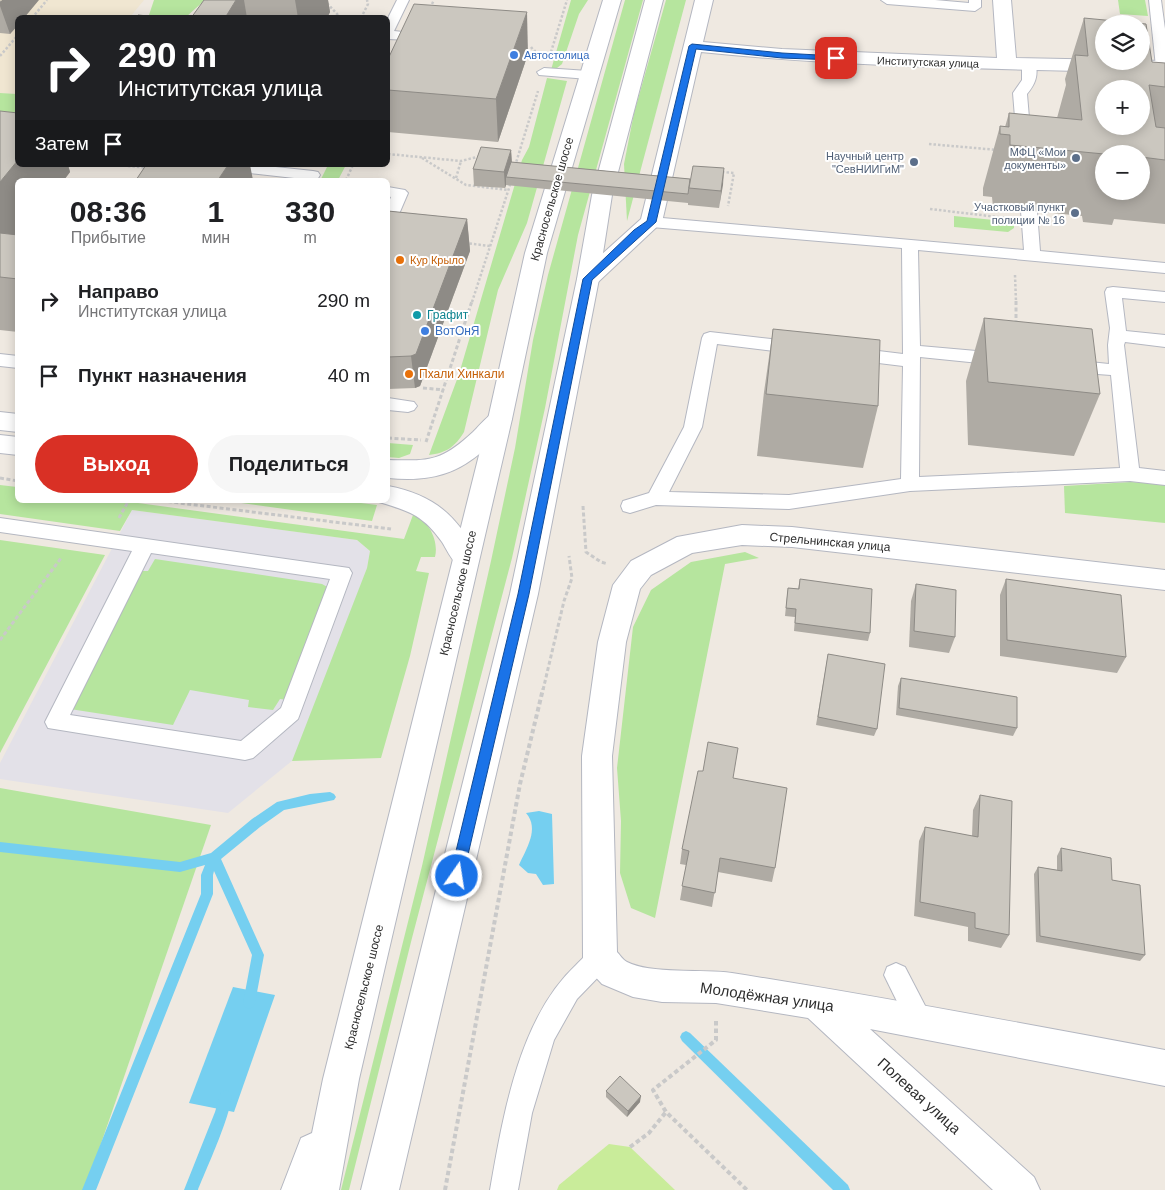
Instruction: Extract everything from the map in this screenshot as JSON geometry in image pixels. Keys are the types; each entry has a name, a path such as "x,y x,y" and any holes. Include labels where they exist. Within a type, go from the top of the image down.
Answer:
{"main road":[{"name":"Красносельское шоссе","path":"320,1190 340,1080 356,1023 500,419 536,253 612,0"},
{"path":"380,1190 524,594 588,279 602,194 654,0"},
{"path":"588,279 651,222 704,0"},
{"path":"1002,0 1007,64"},
{"name":"Институтская улица","path":"692,46 782,55 1029,65 1139,74 1164,67"},
{"path":"390,470 411,472 440,468 454,462 469,452 500,419"},
{"path":"0,421 15,423"},
{"path":"0,444 15,446"},
{"path":"390,495 402,497 434,514 452,535 466,557"},
{"name":"Стрельнинская улица","path":"600,958 597,756 612,642 627,585 641,568 686,544 742,535 792,537 1165,580"},
{"name":"Молодёжная улица","path":"600,958 614,973 633,981 662,986 716,987 816,1003 1165,1068"},
{"name":"Полевая улица","path":"816,1003 1021,1190"},
{"path":"300,1190 340,1080"}],"lane":[{"path":"390,26 403,0"},
{"path":"887,0 975,7 975,0"},
{"path":"1154,0 1164,67"},
{"path":"390,35 439,39"},
{"path":"1024,152 1020,93 1030,83 1032,75 1029,65"},
{"path":"544,72 588,76"},
{"path":"238,167 314,173"},
{"path":"390,192 400,193 390,216"},
{"path":"1029,210 1032,256"},
{"path":"651,222 1165,268"},
{"path":"910,244 912,356 910,484"},
{"path":"1130,474 1118,370 1116,345 1118,328 1113,292 1165,297"},
{"path":"1117,336 1165,341"},
{"path":"656,498 693,427 710,338 816,350"},
{"path":"835,352 1017,361"},
{"path":"0,360 15,362"},
{"path":"1054,364 1118,370"},
{"path":"390,404 408,406"},
{"path":"630,506 656,498 790,502 910,484 1130,474 1165,478"},
{"path":"0,525 145,544 342,573 290,714 245,751 56,722 145,544"},
{"path":"504,1190 518,1117 533,1062 552,1018 568,991 600,958"},
{"path":"896,975 920,1021"}],"path":[{"path":"34,15 47,0"},
{"path":"324,0 338,15"},
{"path":"362,15 368,4 366,0"},
{"path":"428,12 434,0"},
{"path":"551,52 567,0"},
{"path":"0,56 15,38"},
{"path":"423,447 427,441 444,390 540,87"},
{"path":"929,144 1024,152"},
{"path":"390,154 462,161 490,154"},
{"path":"513,156 518,156"},
{"path":"421,158 466,185 508,190"},
{"path":"456,178 462,161"},
{"path":"714,171 734,173 727,211"},
{"path":"930,209 1012,218"},
{"path":"462,243 490,246"},
{"path":"1014,254 1016,328"},
{"path":"417,387 444,390"},
{"path":"390,438 427,441"},
{"path":"0,478 15,480"},
{"path":"178,503 390,530"},
{"path":"583,506 586,552 601,562"},
{"path":"0,640 66,553"},
{"path":"445,1190 520,784 564,602 572,578 570,556"},
{"path":"716,1040 654,1090 666,1112 747,1190"},
{"path":"630,1147 649,1133 666,1112"}],"shaded area":[{"path":"0,0 144,0 132,15 15,15 15,94 0,93"},
{"path":"132,510 357,540 370,551 367,568 298,756 228,813 0,779 0,763"}],"green space":[{"path":"154,0 205,0 188,15 149,15"},
{"path":"571,0 588,0 579,14 562,64 551,70"},
{"path":"625,0 643,0 578,235 545,408 512,558 412,938 349,1190 341,1190 422,866 491,561 515,448 533,340 548,275"},
{"path":"666,0 686,0 627,221 624,164 634,113"},
{"path":"1118,0 1145,0 1148,15 1120,14"},
{"path":"547,78 567,81 527,223 498,290 464,432 450,448 440,453 429,455 459,374 522,160 529,147"},
{"path":"0,93 15,94 15,126 0,125"},
{"path":"327,167 345,167 339,178 322,178"},
{"path":"954,216 1014,222 1014,228 1008,232 954,227"},
{"path":"390,443 413,445 410,454 399,458 390,457"},
{"path":"1131,482 1165,484 1165,523 1065,513 1064,486"},
{"path":"0,485 15,487 15,503 138,503 404,539 413,515 424,521 432,532 436,544 435,557 421,557 416,571 429,573 410,656 381,758 292,761 367,568 370,551 357,540 132,510 120,531 0,514"},
{"path":"241,503 361,503 377,505 372,521"},
{"path":"0,540 105,555 0,753"},
{"path":"745,552 759,558 725,564 655,918 631,908 620,873 621,821 617,768 633,627 651,590 691,562"},
{"path":"155,559 322,584 329,588 287,700 280,699 273,710 248,707 249,700 190,690 173,725 70,709 137,571 148,571"},
{"path":"0,788 211,825 85,1190 0,1190"},
{"path":"609,1144 630,1147 675,1190 557,1190 559,1185"}],"water":[{"path":"539,811 552,814 554,884 543,885 536,874 528,873 519,865 532,832 530,819 526,813"},
{"path":"233,987 275,995 234,1112 189,1103"}],"building":[{"path":"204,0 236,0 227,15 193,15"},
{"path":"414,4 527,12 496,99 390,90 390,55"},
{"path":"1084,18 1095,19 1095,70 1150,70 1150,49 1152,62 1165,63 1165,87 1150,85 1150,80 1095,80 1095,135 1150,135 1150,91 1156,127 1165,128 1165,160 1150,158 1150,145 1095,145 1095,153 1010,145 1010,135 1000,134 1000,126 1009,127 1009,113 1082,120 1075,55 1088,56"},
{"path":"0,111 15,113 15,164 0,182"},
{"path":"481,147 511,150 504,172 473,169"},
{"path":"511,162 690,179 688,194 506,177"},
{"path":"693,166 724,168 721,191 689,188"},
{"path":"145,167 227,167 219,178 137,178"},
{"name":"Графит","path":"390,211 467,219 416,354 390,357"},
{"path":"0,233 15,235 15,279 0,277"},
{"path":"984,318 1092,329 1100,394 988,382"},
{"path":"773,329 880,340 878,406 766,394"},
{"path":"800,579 872,589 870,633 795,623 796,609 786,608 788,588 799,589"},
{"path":"1006,579 1121,595 1126,657 1007,640"},
{"path":"916,584 956,590 955,637 914,631"},
{"path":"828,654 885,664 877,729 818,717"},
{"path":"901,678 1017,697 1017,728 899,708"},
{"path":"708,742 738,748 733,778 787,788 775,868 720,858 715,893 682,886 689,851 682,849 698,771 703,771"},
{"path":"980,795 1012,801 1009,935 975,928 975,913 920,902 925,827 978,837"},
{"path":"1061,848 1111,858 1112,880 1140,885 1145,955 1040,936 1038,867 1062,871"},
{"path":"620,1076 641,1096 628,1111 606,1091"}],"waterway":[{"path":"214,857 256,823 281,806 310,799 330,797"},
{"path":"0,847 180,867 214,857"},
{"path":"89,1190 207,894 207,875 214,857"},
{"path":"214,857 258,955 249,1003"},
{"path":"686,1037 843,1190"},
{"path":"191,1190 222,1112 226,1097"}],"place":[{"name":"Автостолица","path":"514,55"},
{"name":"МФЦ «Мои документы»","path":"1076,158"},
{"name":"Научный центр \"СевНИИГиМ\"","path":"914,162"},
{"name":"Участковый пункт полиции № 16","path":"1075,213"},
{"name":"Кур Крыло","path":"400,260"},
{"name":"Графит","path":"417,315"},
{"name":"ВотОнЯ","path":"425,331"},
{"name":"Пхали Хинкали","path":"409,374"}],"route":[{"path":"457,876 524,594 588,279 651,222 692,46 836,58"}]}
